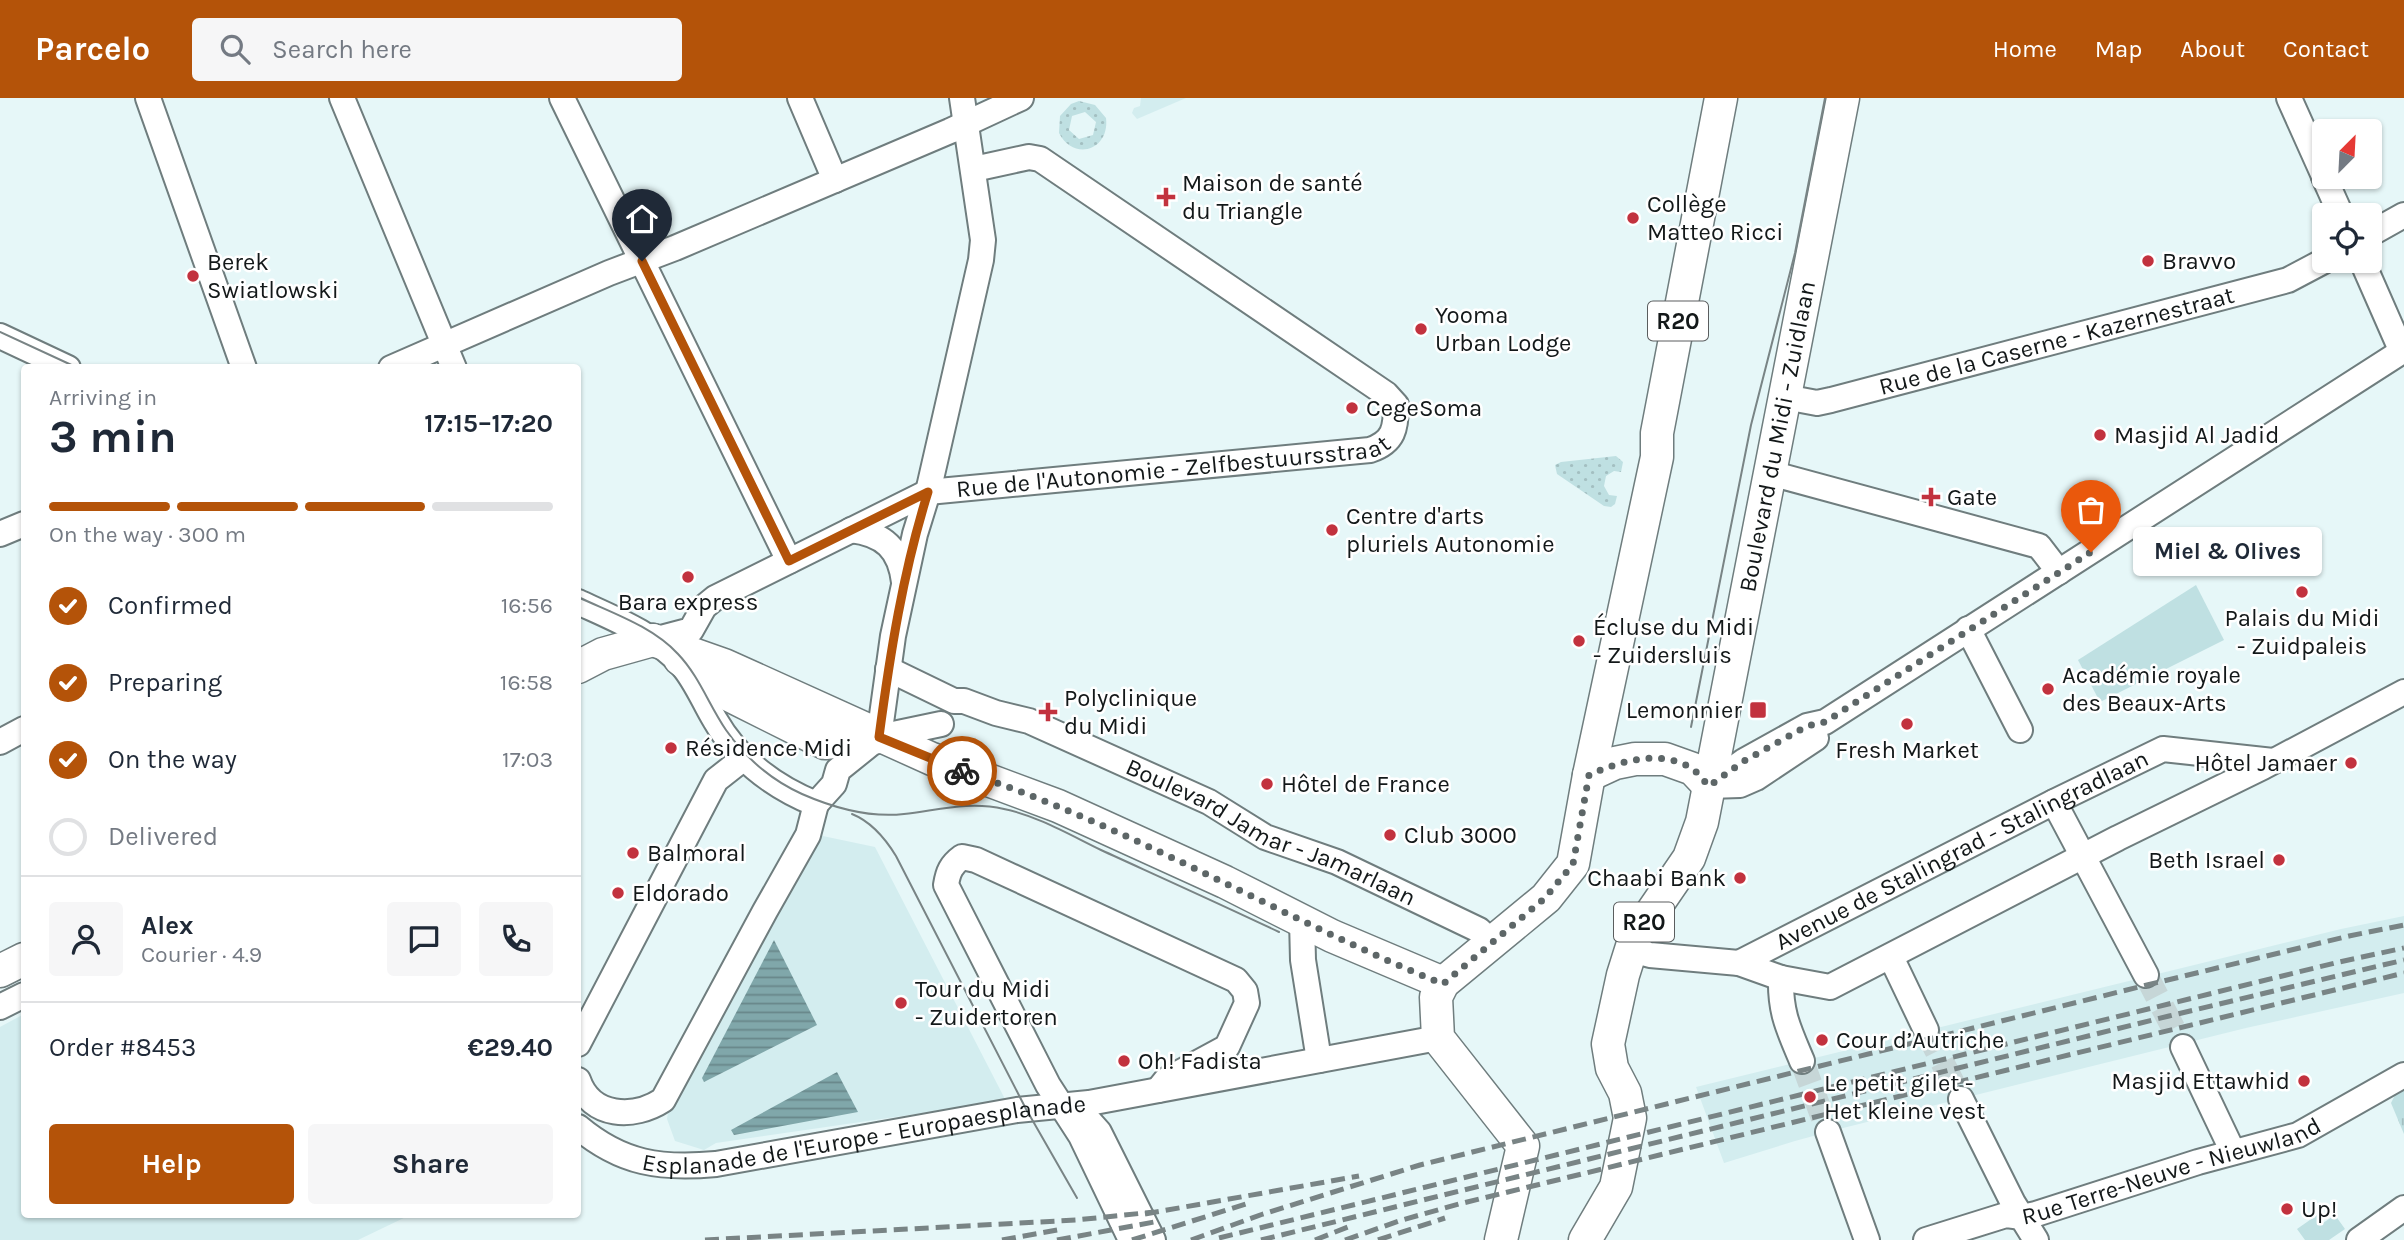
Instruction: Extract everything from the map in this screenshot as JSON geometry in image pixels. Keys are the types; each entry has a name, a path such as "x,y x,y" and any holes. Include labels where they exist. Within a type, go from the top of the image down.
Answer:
{"main road":[{"name":"R20","path":"1439,990 1545,898 1573,864 1589,775 1657,457 1657,433 1721,98"},
{"name":"Boulevard du Midi - Zuidlaan","path":"1584,1240 1616,1188 1630,1118 1625,1093 1612,1068 1608,1044 1623,975 1635,937 1689,858 1702,822 1843,98"},
{"path":"581,665 603,654 653,640 727,694 825,743 879,737 932,760 1058,806 1302,920 1439,990 1438,1038 1523,1146 1501,1240"},
{"path":"1589,775 1615,763 1635,759 1664,759 1693,769 1709,786"},
{"path":"0,971 21,960"}],"street":[{"path":"148,98 243,364"},
{"path":"342,98 452,364"},
{"path":"562,98 789,561"},
{"path":"800,98 835,180"},
{"path":"879,737 904,583 928,492 983,248 962,98"},
{"path":"400,364 835,180 1021,98"},
{"path":"2289,98 2312,149"},
{"name":"Rue de l'Autonomie - Zelfbestuursstraat","path":"928,492 1370,450 1383,446 1392,435 1396,417 1396,405 1386,394 1040,159 1029,157 974,170"},
{"path":"2382,227 2404,215"},
{"name":"Rue de la Caserne - Kazernestraat","path":"1785,397 1817,402 1831,400 2288,280 2312,267"},
{"path":"1709,786 1740,785 1756,778 1817,737 1825,722 2403,351 2367,273"},
{"path":"0,336 60,364"},
{"path":"1770,473 2039,546 2059,572"},
{"path":"653,640 691,630 709,602 928,492"},
{"path":"0,534 21,525"},
{"path":"851,530 871,532 884,541 895,552 902,567 904,583"},
{"path":"581,603 625,623 653,640 682,665 717,723 744,758 777,784 816,804"},
{"path":"1968,629 2020,730"},
{"name":"Boulevard Jamar - Jamarlaan","path":"888,669 954,701 964,701 1029,722 1209,802 1265,837 1337,862 1479,930 1493,943"},
{"name":"Avenue de Stalingrad - Stalingradlaan","path":"1631,950 1650,955 1739,963 1781,990 1830,986 2404,692"},
{"path":"581,1086 591,1102 610,1111 628,1114 663,1100 808,835 816,804 834,783 838,770 879,737 941,724"},
{"path":"0,742 21,731"},
{"name":"Avenue de Stalingrad - Stalingradlaan","path":"1739,963 2163,749 2273,761"},
{"path":"581,1038 716,779 744,758"},
{"path":"2054,802 2146,975"},
{"name":"Esplanade de l'Europe - Europaesplanade","path":"1063,1105 1048,1085 946,886 953,863 962,857 976,860 1236,980 1245,991 1247,1003 1227,1047 1166,1080 1158,1090"},
{"path":"1302,920 1303,960 1319,1060"},
{"path":"1891,957 1926,1030"},
{"path":"1781,990 1786,1024 1802,1061"},
{"path":"0,1007 21,996"},
{"name":"Esplanade de l'Europe - Europaesplanade","path":"581,1129 615,1153 646,1163 681,1167 716,1164 1017,1110 1090,1103 1438,1038"},
{"path":"2183,1047 2234,1152"},
{"name":"Rue Terre-Neuve - Nieuwland","path":"1926,1240 2006,1215 2022,1217 2298,1135 2404,1075"},
{"path":"1961,1099 2012,1203 2036,1240"},
{"path":"1063,1105 1081,1136 1131,1240"},
{"path":"1063,1105 1083,1114 1099,1132 1153,1240"},
{"path":"1828,1132 1867,1240"},
{"path":"2359,1240 2404,1208"}],"shaded area":[{"path":"1141,98 1186,98 1137,119 1132,113 1134,108 1140,106"},
{"path":"818,835 875,847 1006,1101 716,1143 704,1150 675,1141 667,1119 670,1100"},
{"path":"2404,916 2404,993 2246,1028 1839,1129 1724,1163 1696,1087 2341,929"},
{"path":"774,940 817,1025 704,1082 702,1078"},
{"path":"21,1016 21,1218 404,1218 358,1240 0,1240 0,1027"},
{"path":"837,1072 858,1112 734,1135 731,1130"}],"green space":[{"path":"1079,101 1095,105 1106,118 1106,129 1102,138 1090,148 1073,147 1065,142 1059,133 1060,116 1071,104","holes":["1085,112 1096,122 1093,135 1079,139 1069,130 1072,116"]},
{"path":"1616,456 1623,462 1621,472 1614,471 1606,476 1604,486 1609,495 1617,496 1611,507 1604,506 1557,474 1555,465 1561,462"},
{"path":"2196,585 2224,640 2100,702 2078,660"},
{"path":"2404,1088 2404,1134 2391,1103 2395,1095"},
{"path":"2317,1215 2323,1223 2335,1215 2345,1229 2329,1240 2305,1240 2297,1229"}],"tunnel":[{"path":"2146,975 2183,1047"},
{"path":"1926,1030 1961,1099"},
{"path":"1802,1061 1828,1132"}],"tram line":[{"path":"1691,727 1751,425 1795,253 1825,98"},
{"path":"0,332 69,364"},
{"path":"581,598 631,621 668,644 692,672 726,730 742,749 769,775 802,794 839,808 878,815 966,806 1017,812 1054,826 1279,932"},
{"path":"852,814 877,831 896,856 1026,1109 1077,1198"}],"railway":[{"path":"1191,1240 1263,1214 1420,1165 2147,985 2404,925"},
{"path":"1219,1238 2404,948"},
{"path":"1261,1240 2404,960"},
{"path":"1345,1240 1459,1204 2404,973"},
{"path":"1145,1214 1359,1176"},
{"path":"1132,1240 1249,1203"},
{"path":"705,1240 1076,1220 1154,1212"},
{"path":"1378,1240 1445,1218"},
{"path":"1057,1240 1154,1222"},
{"path":"1315,1240 1353,1225"},
{"path":"1002,1240 1063,1229"}],"way so far":[{"path":"962,771 1058,806 1225,882 1332,936 1443,984 1545,898 1573,864 1589,775 1615,763 1635,759 1664,759 1693,769 1709,786 1744,761 1807,726 1825,722 2091,552"}],"place":[{"name":"Maison de santé du Triangle","path":"1166,197"},
{"name":"Collège Matteo Ricci","path":"1633,218"},
{"name":"Bravvo","path":"2148,261"},
{"name":"Berek Swiatlowski","path":"193,276"},
{"name":"Yooma Urban Lodge","path":"1421,329"},
{"name":"CegeSoma","path":"1352,408"},
{"name":"Masjid Al Jadid","path":"2100,435"},
{"name":"Gate","path":"1931,497"},
{"name":"Centre d'arts pluriels Autonomie","path":"1332,530"},
{"name":"Miel & Olives","path":"2091,552"},
{"name":"Bara express","path":"688,577"},
{"name":"Palais du Midi - Zuidpaleis","path":"2302,592"},
{"name":"Écluse du Midi - Zuidersluis","path":"1579,641"},
{"name":"Académie royale des Beaux-Arts","path":"2048,689"},
{"name":"Lemonnier","path":"1758,710"},
{"name":"Polyclinique du Midi","path":"1048,712"},
{"name":"Fresh Market","path":"1907,724"},
{"name":"Résidence Midi","path":"671,748"},
{"name":"Hôtel Jamaer","path":"2351,763"},
{"name":"Hôtel de France","path":"1267,784"},
{"name":"Club 3000","path":"1390,835"},
{"name":"Balmoral","path":"633,853"},
{"name":"Beth Israel","path":"2279,860"},
{"name":"Chaabi Bank","path":"1740,878"},
{"name":"Eldorado","path":"618,893"},
{"name":"Tour du Midi - Zuidertoren","path":"901,1003"},
{"name":"Cour d’Autriche","path":"1822,1040"},
{"name":"Oh! Fadista","path":"1124,1061"},
{"name":"Masjid Ettawhid","path":"2304,1081"},
{"name":"Le petit gilet - Het kleine vest","path":"1810,1097"},
{"name":"Up!","path":"2287,1209"}],"route":[{"path":"642,261 789,561 928,492 915,534 893,635 879,737 962,771"}]}
